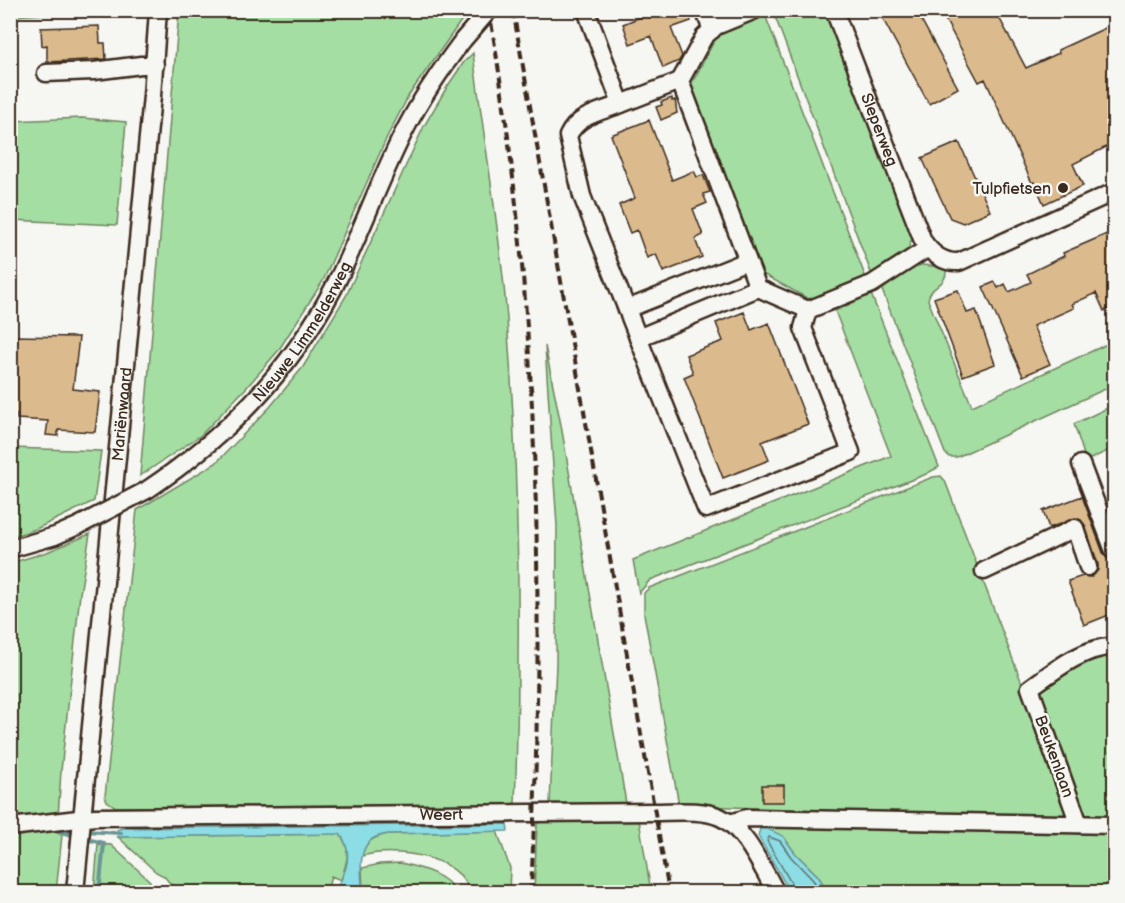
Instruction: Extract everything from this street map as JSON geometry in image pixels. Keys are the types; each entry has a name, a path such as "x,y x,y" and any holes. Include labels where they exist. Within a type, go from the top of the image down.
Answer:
{"street":[{"name":"Mariënwaard","path":"75,892 75,820 155,65 158,10"},
{"name":"Nieuwe Limmelderweg","path":"10,549 55,536 147,490 192,459 234,422 271,382 314,322 342,272 406,127 431,85 463,40 489,10"},
{"path":"586,10 621,104"},
{"path":"704,10 714,28"},
{"path":"755,10 714,28 704,37 680,81 581,119 573,125 568,136 582,196 706,509 851,452 803,328 808,310"},
{"name":"Sleperweg","path":"834,10 923,241 928,248"},
{"path":"46,73 94,71 141,64 155,65"},
{"path":"680,81 758,288 808,310 872,284 928,248 944,260 958,262 1114,192"},
{"path":"627,309 747,261"},
{"path":"638,338 758,288"},
{"path":"1080,464 1114,551"},
{"path":"984,571 1075,528 1088,567"},
{"name":"Beukenlaan","path":"1079,824 1030,688 1068,663 1102,646 1114,647"},
{"name":"Weert","path":"10,827 35,822 75,820 676,812 706,814 720,817 730,823"},
{"path":"776,892 745,840 730,823 747,818 1114,825"}],"green space":[{"path":"11,10 102,10 102,11 11,16"},
{"path":"179,11 468,11 409,95 387,137 323,281 278,351 201,435 140,476"},
{"path":"773,11 822,11 828,18 913,234 904,257 873,278"},
{"path":"764,12 867,281 816,303 761,273 691,85 719,32"},
{"path":"473,53 500,252 511,379 518,561 515,804 116,807 107,801 105,796 137,510 216,463 270,407 303,367 346,296 424,126 447,87"},
{"path":"82,118 126,122 117,225 11,220 11,121"},
{"path":"915,264 946,268 944,279 932,291 928,300 972,406 1114,341 1114,385 957,457 949,457 945,453 882,290"},
{"path":"871,294 939,467 924,475 650,580 639,593 633,560 891,456 835,311"},
{"path":"545,346 561,425 626,803 550,804 556,664 557,526"},
{"path":"1114,405 1114,448 1086,461 1074,424"},
{"path":"11,448 101,451 94,501 36,529 11,537"},
{"path":"941,476 945,481 1069,807 1060,819 679,805 644,614 644,593 649,588 933,477"},
{"path":"90,534 80,594 61,771 57,833 62,835 56,892 11,892 11,563 47,552"},
{"path":"1104,655 1114,655 1114,819 1091,818 1083,813 1038,698 1044,686 1069,670"},
{"path":"544,819 639,820 651,892 534,892 537,824"},
{"path":"760,823 1111,831 1114,836 1114,892 828,892 818,876 795,853 783,836 760,829"},
{"path":"497,831 510,868 509,892 470,892 464,879 453,870 440,862 424,857 391,853 362,856 371,840 388,834"},
{"path":"340,834 346,846 346,862 341,880 331,876 327,892 177,892 164,876 156,872 118,837"},
{"path":"98,844 111,845 150,881 151,892 94,892"},
{"path":"401,863 439,876 456,892 363,892 362,868"}],"water":[{"path":"507,824 508,831 388,834 375,837 365,848 361,862 363,892 336,892 346,868 348,856 344,839 340,834 118,837 117,830 122,828"},
{"path":"760,829 768,829 783,836 795,853 818,876 828,892 790,892 758,836"}],"building":[{"path":"641,10 687,10 691,21 671,28 682,56 679,61 663,68 651,36 630,44 623,24 643,16"},
{"path":"878,10 916,10 958,88 929,104"},
{"path":"940,10 995,10 1026,68 1114,24 1114,143 1073,164 1083,186 1044,204 1034,182 1032,183 985,79 979,82"},
{"path":"99,26 100,43 105,43 106,59 47,62 47,45 42,46 41,28"},
{"path":"672,98 672,101 675,100 677,113 661,120 656,107 662,105 661,102"},
{"path":"649,120 672,180 694,171 697,177 703,175 710,192 703,194 707,203 693,209 703,235 695,239 702,257 663,272 656,254 647,258 637,230 630,233 619,205 635,198 611,135"},
{"path":"959,142 990,211 963,223 950,218 922,158"},
{"path":"1114,231 1114,306 1104,311 1096,293 1072,304 1074,308 1033,326 1050,364 1023,376 983,287 995,282 998,288 1005,284 1009,292 1031,282 1027,274 1064,256 1063,253"},
{"path":"958,290 967,313 976,310 995,364 963,376 934,298"},
{"path":"744,312 751,330 769,323 808,424 762,442 769,460 723,478 684,377 693,373 686,355 723,341 716,323"},
{"path":"10,336 79,337 73,389 100,392 95,432 58,430 58,436 46,435 48,421 17,419 17,414 10,413"},
{"path":"1082,496 1104,555 1109,560 1114,574 1114,613 1084,625 1068,581 1083,576 1092,577 1098,570 1085,525 1076,518 1049,528 1043,511"},
{"path":"762,785 784,785 784,802 762,802"}],"waterway":[{"path":"54,830 77,831"},
{"path":"57,831 76,836"},
{"path":"84,831 121,833"},
{"path":"86,839 104,843 99,892"}],"railway":[{"path":"489,10 506,120 519,230 534,450 537,671 531,892"},
{"path":"513,10 669,892"}],"place":[{"name":"Tulpfietsen","path":"1063,188"}]}
